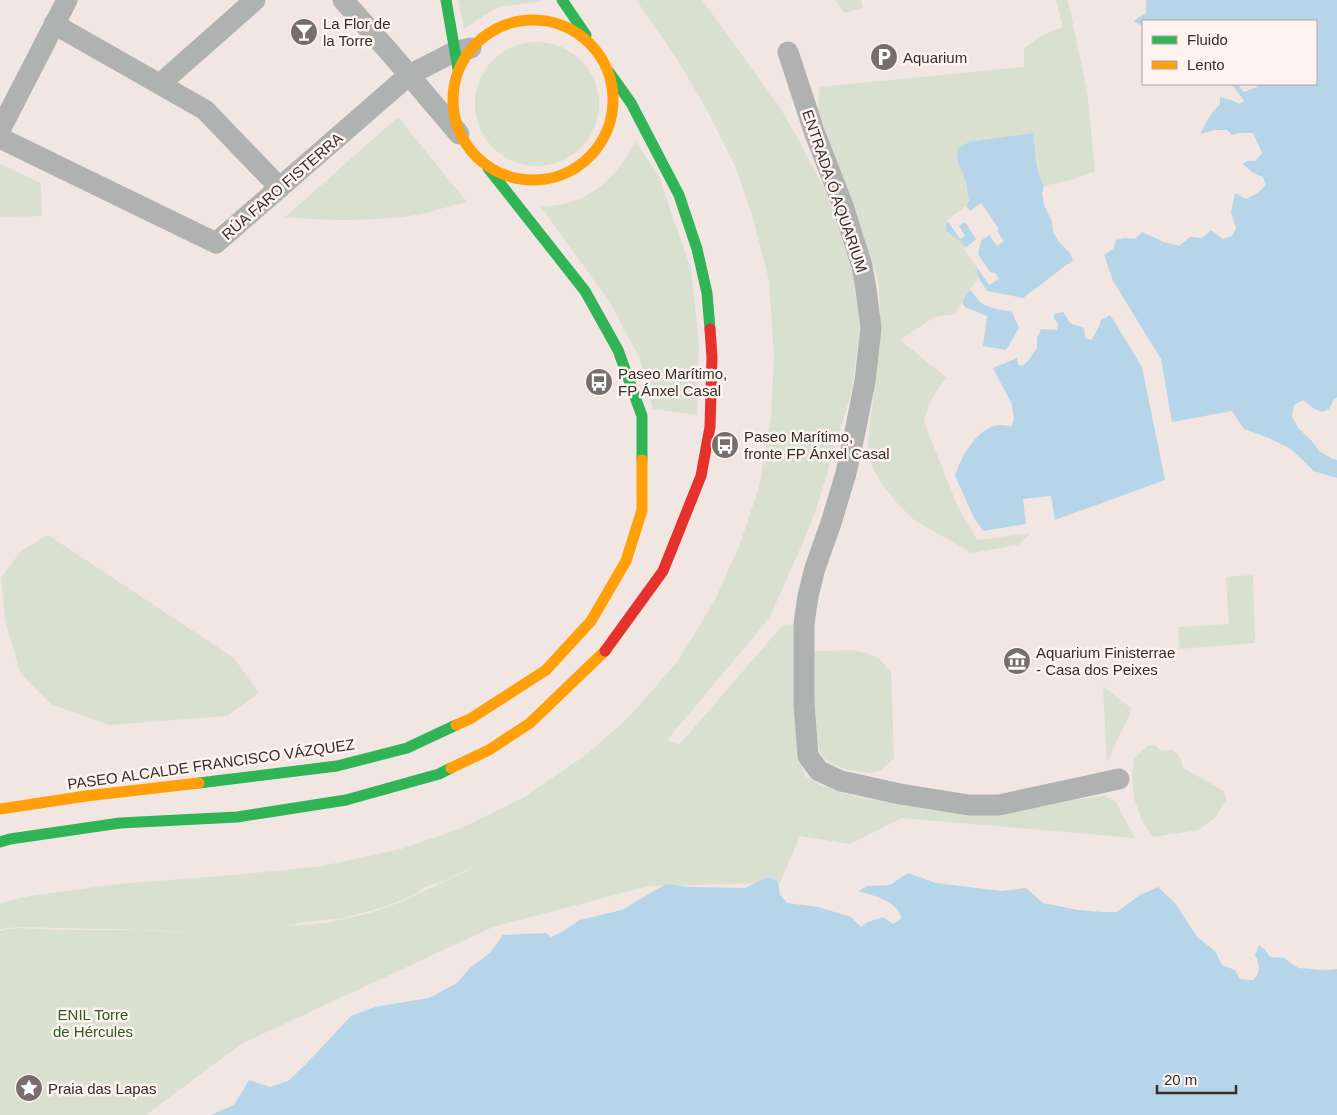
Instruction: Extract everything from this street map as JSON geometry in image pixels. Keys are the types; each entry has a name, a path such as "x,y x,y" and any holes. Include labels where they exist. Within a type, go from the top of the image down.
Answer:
{"main road":[{"path":"446,0 461,56 452,90 452,112 459,134 470,152 488,168 511,178 536,181 561,176 583,163 600,145 611,122 614,96 609,72"},
{"path":"0,842 120,823 236,817 346,800 439,774 489,750 530,723 604,652 663,570 701,476 710,427 712,356 707,293 697,249 679,195 631,103 562,0"},
{"path":"461,56 489,32 511,22 535,19 559,23 573,30 580,34 597,51"},
{"name":"PASEO ALCALDE FRANCISCO VÁZQUEZ","path":"0,808 337,766 407,748 470,719 546,670 591,621 626,561 642,510 642,416 618,350 585,291 488,168"}],"street":[{"path":"0,130 67,0"},
{"path":"160,84 255,0"},
{"path":"343,0 459,134"},
{"path":"54,24 206,110 280,188"},
{"name":"ENTRADA Ó AQUARIUM","path":"788,52 814,130 843,206 862,266 871,328 865,381 848,464 808,596 804,624 804,704 808,756 819,771 841,781 969,805 1000,805 1119,779"},
{"name":"RÚA FARO FISTERRA","path":"0,138 216,243 410,76 461,56"}],"green space":[{"path":"458,0 542,1 499,7 464,29"},
{"name":"ENIL Torre de Hércules","path":"636,0 702,0 779,106 825,190 845,242 857,291 860,330 852,390 816,510 772,612 767,621 667,740 679,745 782,626 793,625 797,755 805,776 822,786 860,798 958,812 1105,796 1116,802 1135,838 902,818 850,844 800,836 780,883 649,886 493,927 241,1044 146,1115 0,1115 0,931 22,928 142,930 211,935 152,930 19,927 0,929 0,903 29,896 119,884 322,866 401,849 459,829 521,799 586,755 629,717 678,661 715,600 740,544 759,487 771,417 774,358 769,280 753,218 736,168 708,112 677,59","holes":["479,863 464,872 404,901 370,913 327,923 287,926 344,918 384,907 412,896 425,887 446,880"]},
{"path":"835,0 861,0 863,8 844,13"},
{"path":"1056,0 1068,0 1087,91 1095,171 1074,179 1044,186 1038,172 1033,133 958,162 969,196 967,205 947,220 946,231 966,247 964,249 976,266 979,278 969,290 955,314 934,317 900,340 947,378 932,398 924,422 957,505 977,540 1031,533 1018,545 972,553 914,520 882,484 873,469 869,457 868,441 879,339 880,298 878,278 818,109 819,87 1024,67 1024,48 1041,36 1063,27"},
{"path":"537,42 561,47 581,60 594,80 599,104 594,128 581,148 561,161 537,166 513,161 493,148 480,128 475,104 480,80 493,60 513,47"},
{"path":"398,117 467,202 426,213 392,218 337,220 285,217"},
{"path":"636,142 659,177 691,269 699,345 697,415 653,409 639,357 609,301 541,207 574,201 597,189 619,167"},
{"path":"0,164 41,183 42,216 0,217"},
{"path":"48,535 234,658 259,693 227,716 109,725 51,704 20,673 5,619 1,578 21,551"},
{"path":"1253,575 1255,643 1179,649 1178,627 1229,624 1226,577"},
{"path":"851,650 874,656 883,662 891,673 894,758 876,772 854,771 841,768 826,760 820,750 817,738 812,651"},
{"path":"1103,686 1132,709 1107,762"},
{"path":"1155,745 1161,750 1173,750 1180,757 1183,768 1224,791 1226,800 1215,818 1198,830 1153,837 1143,823 1134,798 1132,776 1134,759 1147,746"}],"water":[{"path":"1337,0 1337,397 1329,409 1322,412 1303,400 1294,405 1292,417 1299,429 1319,451 1337,460 1337,478 1314,471 1291,449 1269,438 1244,429 1232,411 1172,422 1161,359 1113,281 1104,255 1113,249 1116,240 1125,238 1135,239 1142,232 1164,242 1179,246 1190,237 1202,238 1211,230 1223,239 1232,236 1236,228 1231,213 1235,193 1246,199 1259,192 1266,185 1263,177 1252,172 1243,164 1247,161 1255,161 1262,153 1253,133 1232,135 1227,130 1215,130 1200,134 1211,114 1220,104 1220,97 1239,104 1244,101 1233,85 1238,85 1244,92 1258,85 1317,85 1317,20 1142,20 1142,26 1133,21 1146,13 1146,1"},
{"path":"1033,133 1038,172 1044,186 1042,193 1044,205 1052,222 1053,232 1073,260 1023,298 987,291 979,278 975,262 968,249 946,231 946,223 964,211 969,201 966,182 958,162 957,149 969,142"},
{"path":"969,290 986,306 1012,312 1019,328 1006,350 983,346 987,316 965,307 962,302"},
{"path":"1063,312 1070,323 1084,328 1085,338 1092,340 1101,320 1110,315 1142,367 1165,480 1055,520 1051,496 1023,499 1026,524 983,531 974,518 955,476 969,447 983,432 1001,425 1011,427 1014,419 1012,405 993,368 1017,358 1018,364 1022,366 1029,360 1037,348 1037,338 1041,329 1057,330 1058,324 1054,314"},
{"path":"908,873 936,883 1002,891 1026,888 1043,903 1078,910 1103,912 1117,912 1140,895 1158,887 1175,903 1197,937 1215,951 1222,965 1235,970 1240,979 1253,980 1257,974 1259,965 1255,955 1259,945 1270,957 1284,958 1298,968 1337,969 1337,1115 211,1115 234,1105 249,1080 270,1087 288,1081 351,1016 375,1007 429,998 457,983 470,968 490,953 503,935 546,933 551,937 580,920 622,910 666,884 691,887 745,888 768,877 778,881 780,895 787,903 818,907 851,917 861,927 868,922 883,917 893,924 902,918 890,903 858,891 868,886 890,885"}],"pier":[{"path":"981,203 999,229 997,231 1004,241 997,246 989,235 981,241 978,254 990,272 995,273 999,279 989,285 964,249 976,239 965,222 959,226 965,236 960,239 947,220 966,206 970,211"}],"traffic: fast":[{"path":"446,0 458,69"},
{"path":"562,0 586,35"},
{"path":"609,72 631,103 679,195 697,249 707,293 710,329"},
{"path":"488,168 585,291 618,350 642,416 642,460"},
{"path":"199,783 337,766 407,748 456,725"},
{"path":"0,842 120,823 237,817 346,800 439,774 451,768"}],"traffic: slow":[{"path":"541,20 571,29 590,43 600,55 607,69 612,84 613,100 612,116 607,131 600,145 590,157 578,167 556,177 541,180 525,180 510,177 488,167 466,145 454,116 453,92 456,77 466,55 488,33 517,21 541,20"},
{"path":"456,725 470,719 546,670 591,621 626,561 642,510 642,460"},
{"path":"451,768 489,750 530,723 605,651"},
{"path":"0,809 86,796 199,783"}],"traffic: jam":[{"path":"605,651 663,571 701,476 710,427 712,357 710,329"}],"place":[{"name":"La Flor de la Torre","path":"304,32"},
{"name":"Aquarium","path":"884,57"},
{"name":"Paseo Marítimo, FP Ánxel Casal","path":"599,382"},
{"name":"Paseo Marítimo, fronte FP Ánxel Casal","path":"725,445"},
{"name":"Aquarium Finisterrae - Casa dos Peixes","path":"1017,661"},
{"name":"Praia das Lapas","path":"29,1088"}]}
